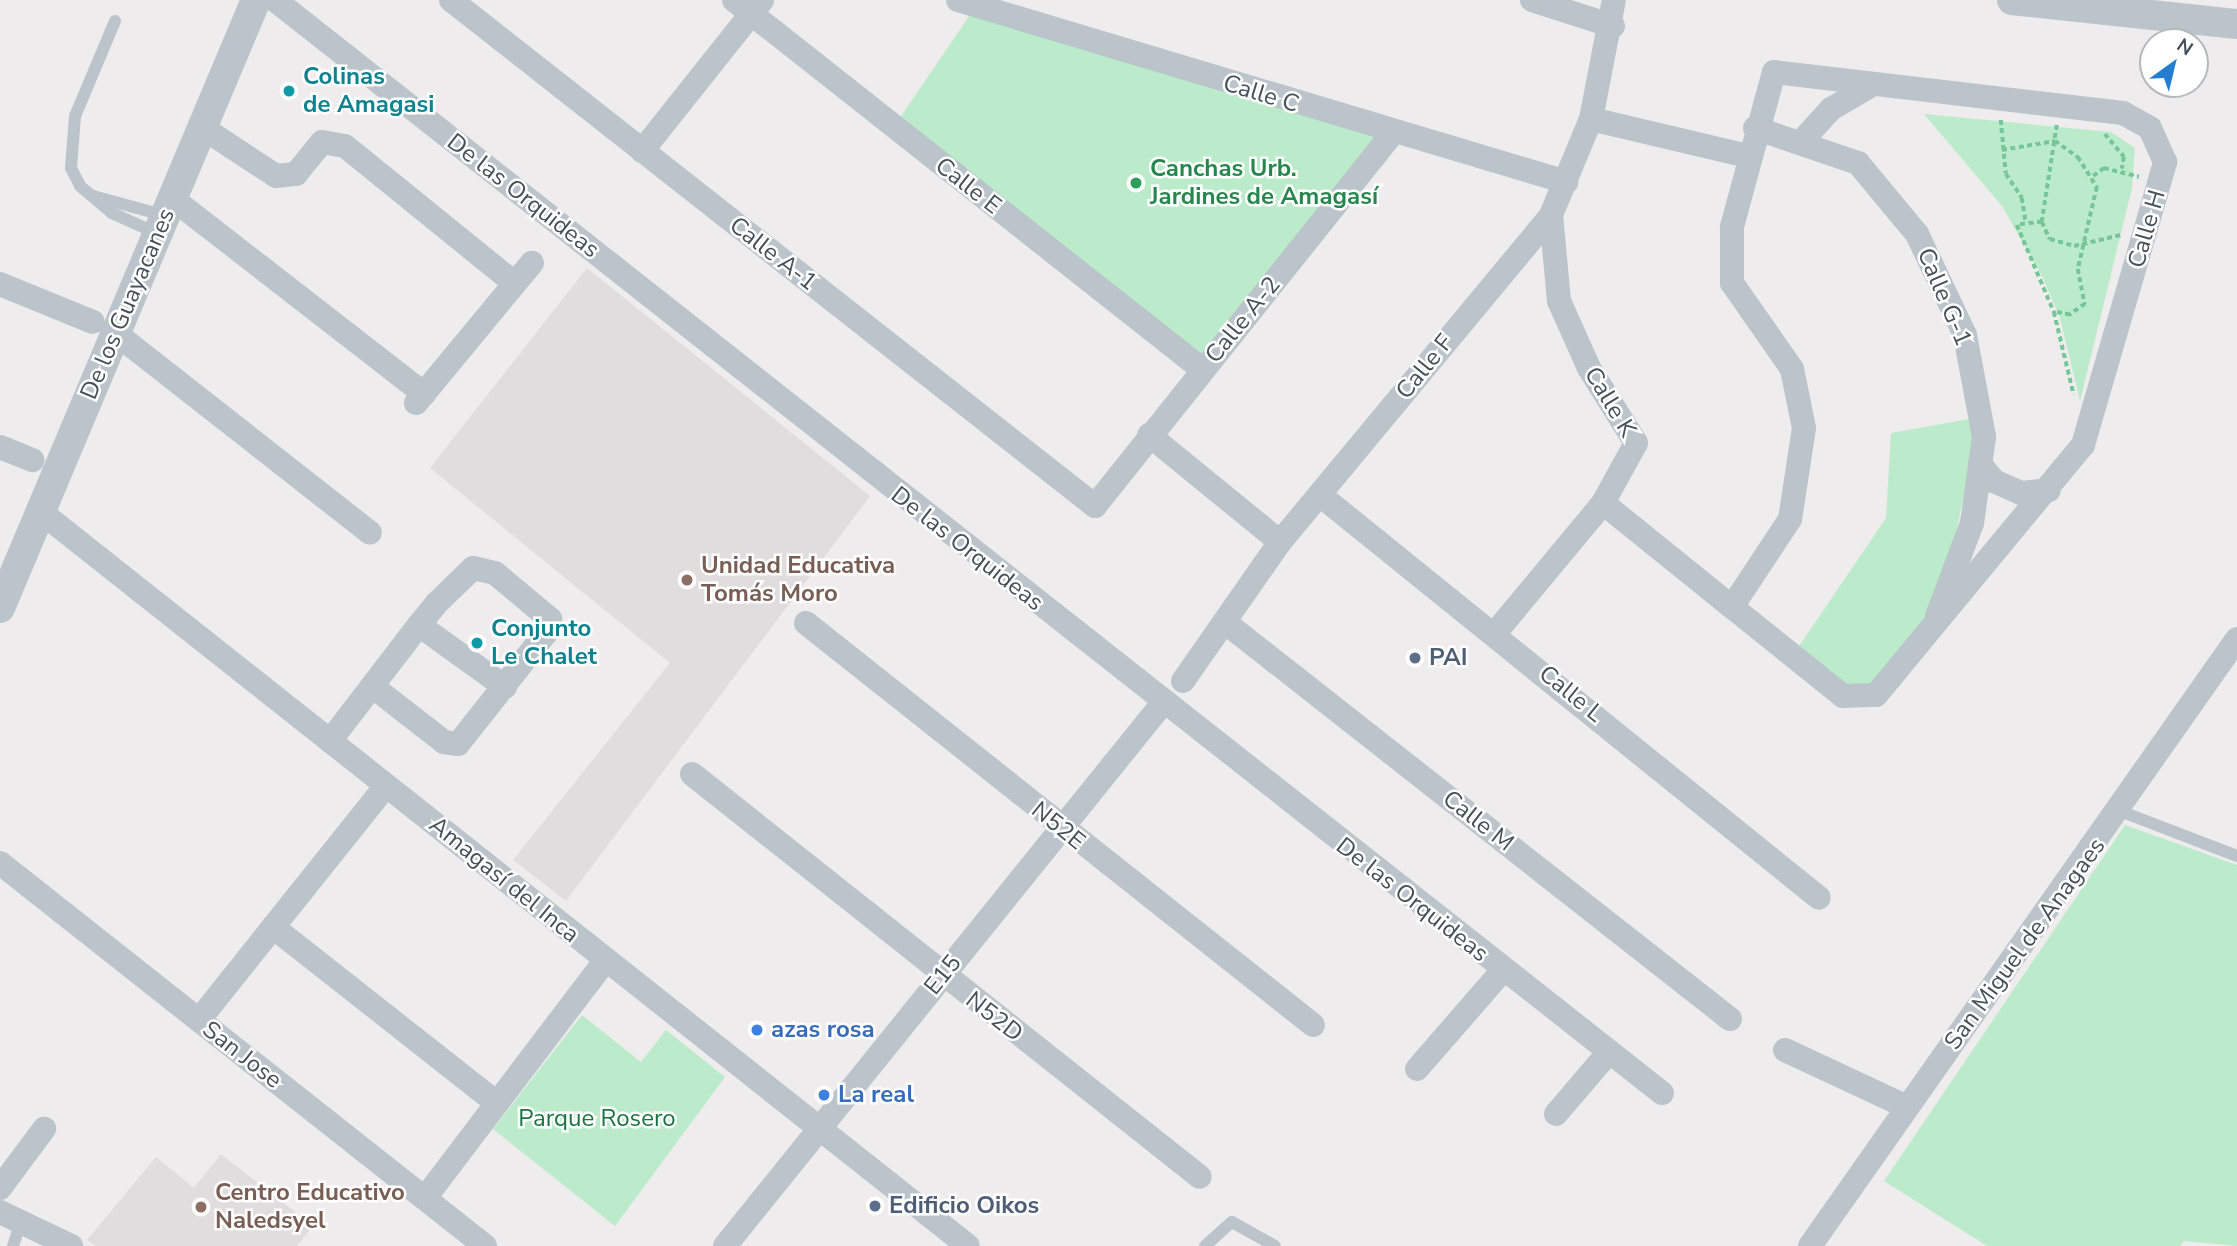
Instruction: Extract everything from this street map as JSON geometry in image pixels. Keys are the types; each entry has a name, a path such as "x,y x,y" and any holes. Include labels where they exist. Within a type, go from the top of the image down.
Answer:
{"street":[{"name":"De los Guayacanes","path":"0,608 41,512 104,327 166,216 257,0"},
{"name":"De las Orquideas","path":"275,0 1162,704 1662,1093"},
{"name":"Calle A-1","path":"451,0 1095,506"},
{"name":"Calle C","path":"958,0 1391,135 1566,182"},
{"path":"1532,0 1613,26"},
{"name":"Calle F","path":"1182,681 1226,623 1280,542 1551,215 1591,119 1613,26 1614,0"},
{"name":"Calle F","path":"1613,26 1632,0"},
{"path":"2012,0 2138,7 2237,24"},
{"path":"642,151 749,5"},
{"name":"Calle E","path":"749,5 1203,370"},
{"name":"Calle H","path":"1732,607 1843,696 1876,695 1929,636 2083,445 2165,162 2157,139 2138,119 2106,111 1870,86 1774,72 1755,128"},
{"path":"1800,143 1831,109 1870,86"},
{"path":"1591,119 1748,156"},
{"path":"203,128 276,176 296,174 322,142 345,146 514,283"},
{"path":"1603,503 1732,607 1790,519 1804,428 1792,369 1732,284 1732,226 1755,128"},
{"name":"Calle G-1","path":"1755,128 1858,163 1917,234 1965,335 1984,437 1972,523 1929,636"},
{"name":"Calle A-2","path":"1095,506 1391,135"},
{"name":"Calle K","path":"1496,632 1603,503 1636,443 1589,368 1559,301 1551,215"},
{"path":"166,216 420,398 532,262"},
{"path":"0,284 104,327 370,533"},
{"path":"1150,435 1280,542"},
{"path":"0,447 32,460"},
{"path":"1980,464 1994,481 2021,493 2049,490"},
{"name":"Calle L","path":"1320,495 1496,632 1819,898"},
{"name":"Amagasí del Inca","path":"41,512 968,1246"},
{"path":"330,741 372,686 419,625 473,568 511,584 550,619 505,687 458,744 444,742 372,686"},
{"name":"N52E","path":"806,623 1061,830 1313,1025"},
{"name":"Calle M","path":"1226,623 1730,1019"},
{"path":"419,625 505,687"},
{"name":"San Miguel de Anagaes","path":"1810,1246 2120,811 2237,639"},
{"name":"E15","path":"725,1246 1162,704"},
{"name":"N52D","path":"692,774 942,976 1200,1177"},
{"path":"199,1020 386,786"},
{"name":"San Jose","path":"0,863 484,1246"},
{"path":"273,928 497,1104"},
{"path":"425,1198 605,961"},
{"path":"1417,1069 1503,970"},
{"path":"1786,1050 1907,1107"},
{"path":"1556,1114 1609,1052"},
{"path":"0,1188 44,1129"},
{"path":"10,1216 71,1246"}],"lane":[{"path":"115,21 68,146 71,168 93,196 111,213 166,216"},
{"path":"93,196 166,216"},
{"path":"2120,811 2237,856"},
{"path":"10,1216 13,1246"},
{"path":"1205,1246 1232,1222 1275,1246"}],"path":[{"path":"2000,100 2002,150 2026,223"},
{"path":"2059,107 2042,222 2050,239 2062,246 2086,245 2149,224"},
{"path":"2106,111 2105,138 2124,157 2122,169"},
{"path":"2002,150 2055,141"},
{"path":"2054,312 2070,315 2085,304 2078,269 2086,245 2097,187 2093,176 2055,141"},
{"path":"2093,176 2105,168 2122,169 2159,186"},
{"path":"2042,222 2017,225 2054,312 2074,395 2071,408"}],"shaded area":[{"name":"Unidad Educativa Tomás Moro","path":"587,268 870,496 566,901 513,860 670,663 430,468"},
{"name":"Centro Educativo Naledsyel","path":"221,1154 313,1226 297,1246 96,1246 87,1240 156,1157 194,1188"}],"green space":[{"path":"976,6 1391,135 1203,370 893,128"},
{"path":"1924,114 2111,132 2135,148 2132,188 2080,401 2060,318 2043,278 2002,206"},
{"path":"1980,417 1934,640 1899,687 1847,696 1793,655 1886,518 1891,433"},
{"path":"2125,825 2237,865 2237,1246 2184,1241 2180,1246 1987,1246 1884,1181"},
{"name":"Parque Rosero","path":"582,1015 641,1062 666,1030 725,1077 615,1226 493,1129"}],"place":[{"name":"Colinas de Amagasi","path":"289,91"},
{"name":"Canchas Urb. Jardines de Amagasí","path":"1136,183"},
{"name":"Unidad Educativa Tomás Moro","path":"687,580"},
{"name":"Conjunto Le Chalet","path":"477,643"},
{"name":"PAI","path":"1415,658"},
{"name":"azas rosa","path":"757,1030"},
{"name":"La real","path":"824,1095"},
{"name":"Edificio Oikos","path":"875,1206"},
{"name":"Centro Educativo Naledsyel","path":"201,1207"}]}
